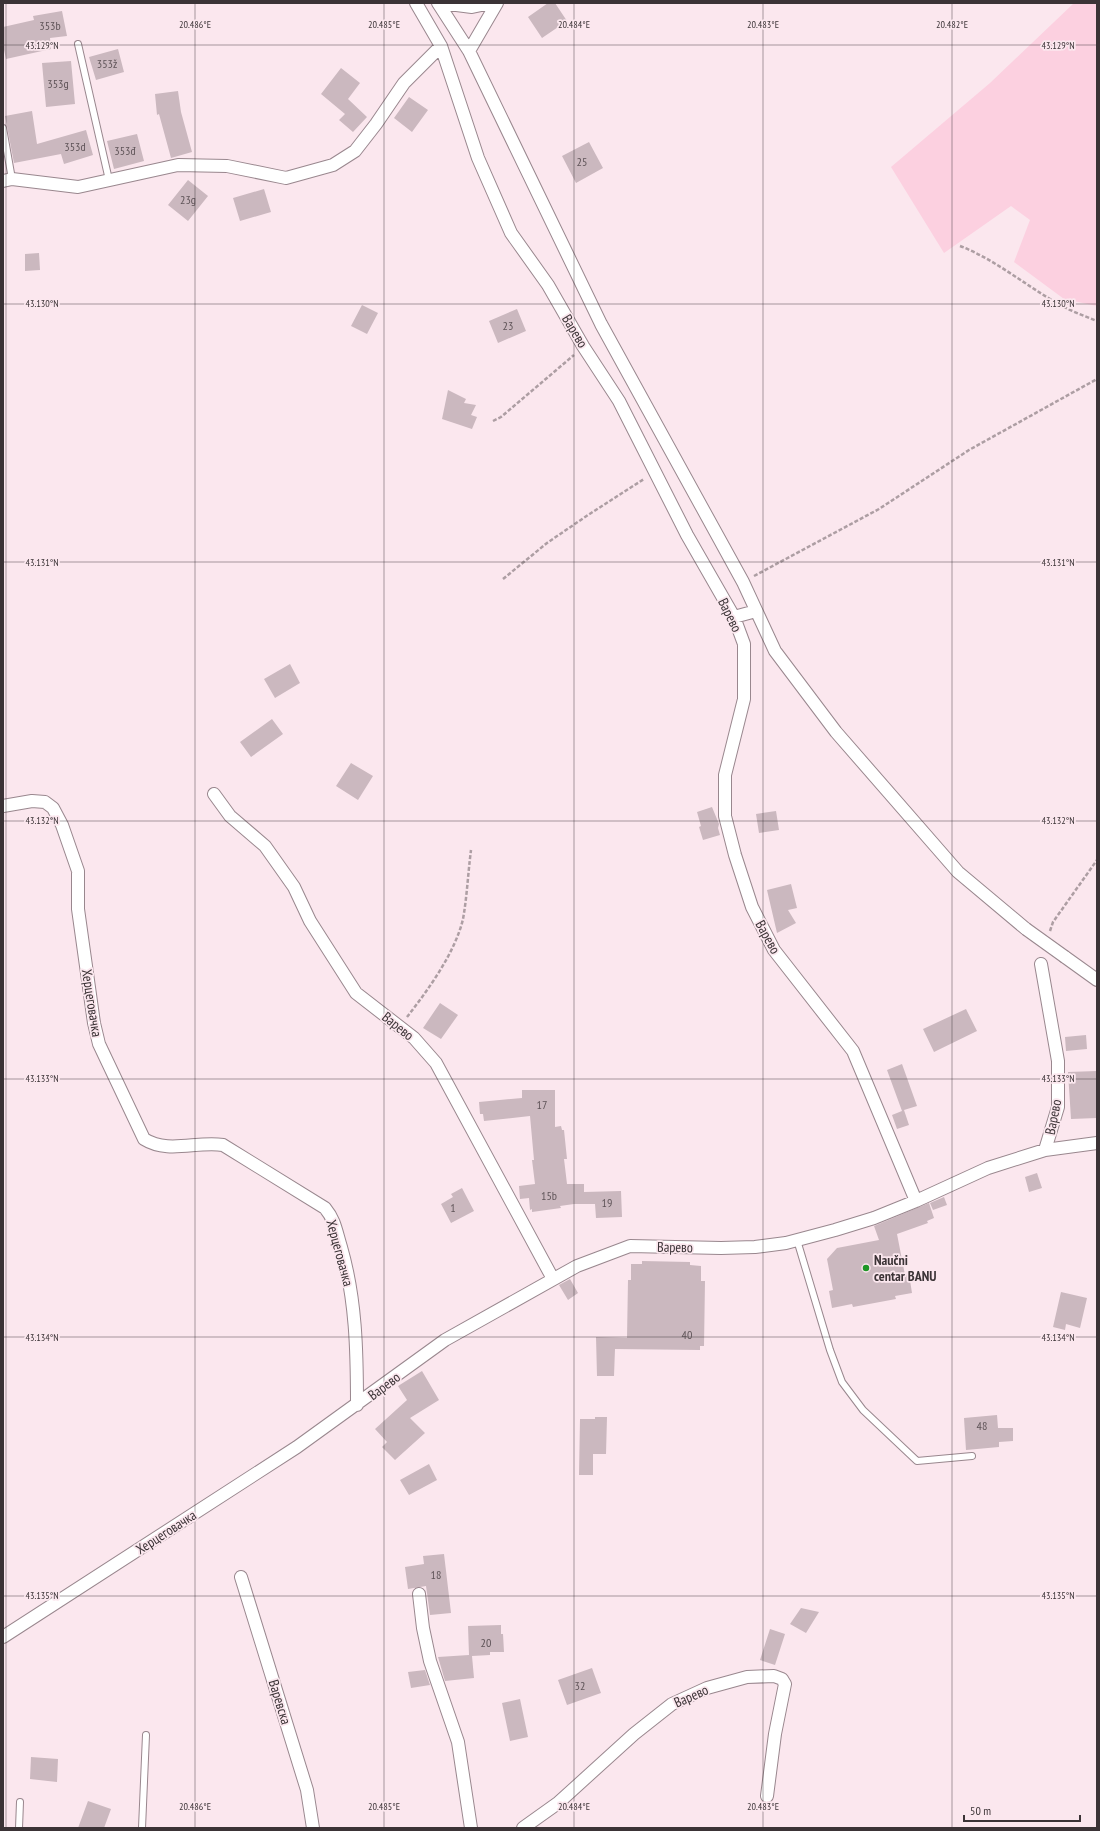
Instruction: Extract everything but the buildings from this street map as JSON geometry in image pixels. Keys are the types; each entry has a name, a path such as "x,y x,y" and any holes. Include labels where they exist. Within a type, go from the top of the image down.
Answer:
{"street":[{"name":"Варево","path":"416,3 442,46 478,158 511,233 548,285 583,346 619,401 687,535 734,617 744,644 744,699 725,775 725,816 735,855 752,907 774,950 853,1051 916,1201"},
{"path":"438,3 470,50 601,324 743,582 776,651 836,732 958,872 1026,929 1097,980"},
{"path":"441,3 472,7 491,3"},
{"path":"470,50 497,3"},
{"path":"7,180 78,187 178,165 227,166 286,178 333,165 355,151 376,124 404,83 442,46"},
{"path":"734,617 756,611"},
{"name":"Варево","path":"214,794 230,816 264,846 290,881 310,921 356,993 414,1038 436,1063 553,1279"},
{"name":"Херцеговачка","path":"3,806 32,801 45,802 53,808 62,825 78,871 78,909 94,1023 99,1044 144,1139 153,1145 167,1147 211,1143 222,1145 324,1208 332,1217 347,1268 354,1306 357,1348 357,1405 290,1452 3,1636"},
{"name":"Варево","path":"1041,964 1058,1061 1058,1107 1045,1150"},
{"name":"Варево","path":"357,1405 445,1340 577,1266 630,1246 721,1248 755,1247 797,1240 867,1220 916,1201 988,1168 1045,1150 1097,1143"},
{"name":"Варевска","path":"241,1577 307,1790 313,1828"},
{"path":"419,1594 423,1628 430,1661 458,1742 472,1828"},
{"name":"Варево","path":"523,1828 558,1804 634,1734 672,1704 688,1696 728,1681 766,1675 782,1679 785,1684 767,1796"}],"lane":[{"path":"78,44 109,180"},
{"path":"3,128 7,180"},
{"path":"797,1240 830,1350 842,1382 863,1410 917,1461 972,1456"},
{"path":"142,1828 146,1735"},
{"path":"19,1828 20,1802"}],"path":[{"path":"960,246 970,250 1018,278 1066,308 1097,321"},
{"path":"493,421 501,417 583,346"},
{"path":"743,582 879,509 970,450 1097,379"},
{"path":"503,579 553,539 655,473"},
{"path":"399,1027 432,983 449,954 462,920 471,850"},
{"path":"1049,936 1053,922 1097,860"}],"shaded area":[{"path":"1074,3 1097,3 1097,306 1064,299 1014,262 1030,220 1011,206 944,253 891,167 990,83"}],"place":[{"name":"Naučni centar BANU","path":"866,1268"}]}
